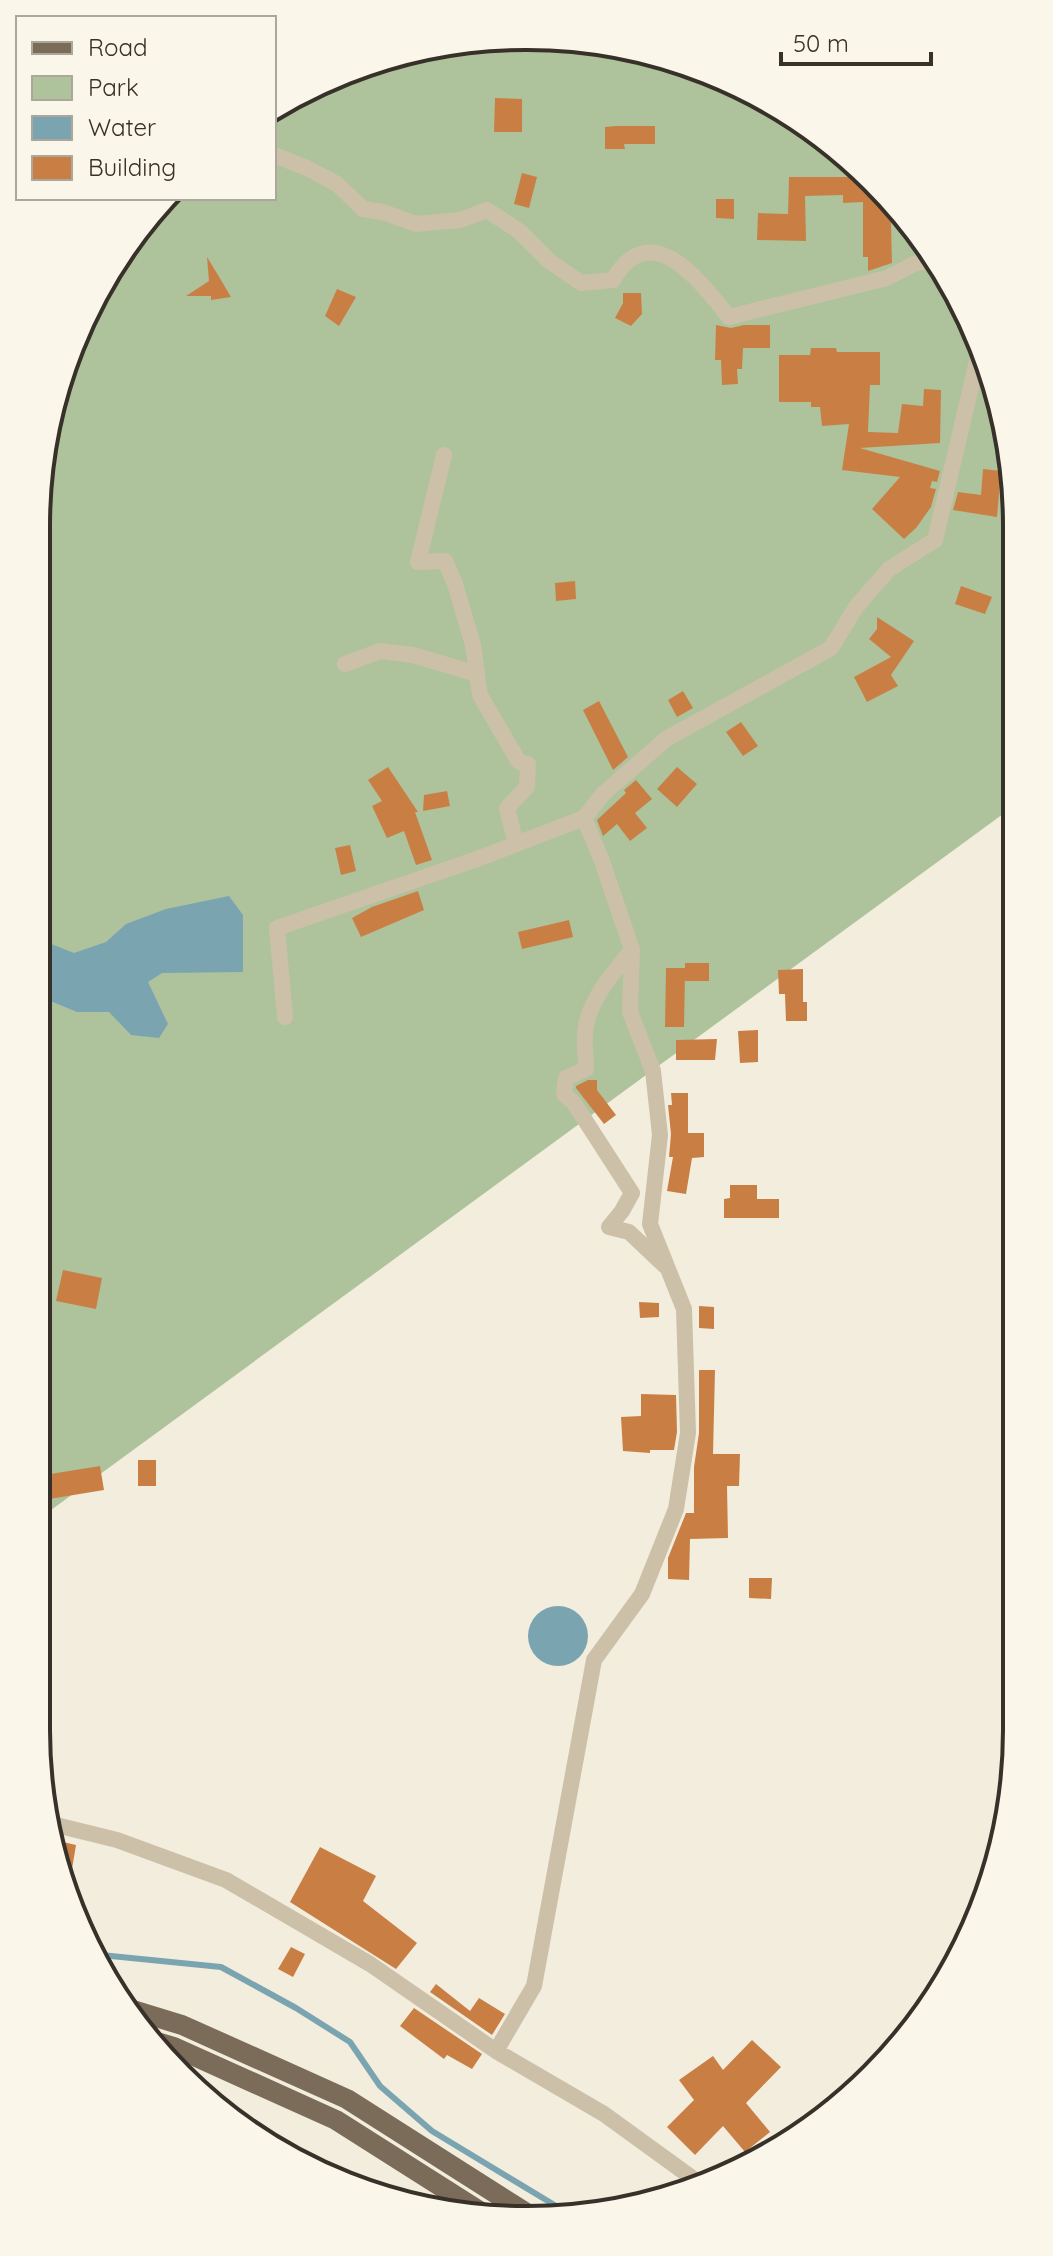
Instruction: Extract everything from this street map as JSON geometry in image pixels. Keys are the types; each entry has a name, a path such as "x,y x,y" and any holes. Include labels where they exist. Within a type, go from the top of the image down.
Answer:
{"main road":[{"path":"143,2013 182,2025 347,2099 515,2206"},
{"path":"170,2046 336,2120 465,2202"}],"street":[{"path":"276,156 337,184 363,209 383,212 416,224 460,220 487,210 519,231 549,261 581,283 613,280 622,264 640,253 658,253 684,266 729,317 887,278 923,262"},
{"path":"285,1017 277,928 584,818 603,794 666,739 831,648 856,607 889,569 935,540 976,367"},
{"path":"444,455 418,562 445,561 473,645 480,695 519,762 528,764 527,787 507,808 516,844"},
{"path":"345,664 380,651 413,655 477,674"},
{"path":"496,2051 534,1986 594,1660 642,1594 676,1509 688,1433 684,1309 650,1224 660,1135 653,1071 630,1012 632,950 584,818"},
{"path":"632,950 605,983 590,1012 586,1027 586,1069 566,1078 564,1094 574,1103 632,1193 609,1227 629,1232 669,1270"},
{"path":"60,1826 117,1840 226,1880 370,1964 496,2051 604,2114 691,2177"}],"green space":[{"path":"495,51 558,51 650,66 709,86 791,130 841,168 885,212 923,262 967,344 987,403 1002,495 1003,814 50,1511 50,526 54,464 75,373 99,316 130,262 180,200 276,200 276,121 344,86 403,66"}],"water":[{"path":"229,896 243,915 243,972 162,973 148,982 168,1024 159,1038 131,1035 109,1012 77,1012 50,1001 50,944 74,953 106,942 126,924 166,909"},
{"path":"558,1606 580,1614 588,1636 580,1658 558,1666 536,1658 528,1636 536,1614"}],"building":[{"path":"495,98 522,99 522,132 494,132"},
{"path":"655,126 655,144 624,144 625,149 605,149 605,127"},
{"path":"522,173 537,177 529,208 514,204"},
{"path":"789,177 850,177 894,223 891,223 892,263 868,271 868,257 863,257 863,202 843,203 843,195 805,196 806,241 757,240 758,213 788,214"},
{"path":"716,199 734,199 734,219 716,218"},
{"path":"207,257 231,297 211,300 211,296 186,296 209,281"},
{"path":"337,289 356,297 339,326 325,316"},
{"path":"623,293 641,293 642,314 631,326 615,318 623,303"},
{"path":"716,325 731,328 770,325 770,348 743,348 742,369 737,369 738,384 722,385 721,360 715,360"},
{"path":"811,348 836,348 837,352 880,352 880,385 870,385 868,432 898,433 902,404 923,406 924,389 941,390 940,443 860,448 940,471 937,482 932,481 930,488 936,489 931,507 904,539 872,509 900,477 842,470 849,424 822,426 820,407 811,407 811,402 779,402 779,355 810,355"},
{"path":"983,469 1000,471 997,517 953,510 958,492 981,495"},
{"path":"575,581 576,599 556,601 555,583"},
{"path":"961,586 992,597 985,614 955,604"},
{"path":"877,617 914,641 891,675 898,686 867,702 854,677 891,657 869,639 877,629"},
{"path":"683,691 693,708 677,717 668,700"},
{"path":"599,701 628,757 613,770 583,710"},
{"path":"741,722 758,746 743,756 726,732"},
{"path":"388,767 418,812 415,812 432,860 416,865 404,831 387,838 372,806 382,801 368,780"},
{"path":"677,767 697,784 677,807 657,789"},
{"path":"636,780 652,799 635,813 647,828 630,841 617,824 603,836 597,820"},
{"path":"447,791 450,806 423,811 424,795"},
{"path":"350,845 356,871 341,875 335,848"},
{"path":"418,891 424,910 361,937 352,918 372,907"},
{"path":"569,920 573,937 522,949 518,932"},
{"path":"685,963 709,963 709,981 685,981 685,975 684,1027 665,1027 666,968 685,968"},
{"path":"803,969 803,1002 807,1002 807,1021 786,1021 785,994 779,994 778,970"},
{"path":"758,1030 758,1062 740,1063 738,1031"},
{"path":"717,1039 715,1060 676,1060 676,1040"},
{"path":"588,1080 597,1080 597,1090 616,1115 604,1124 576,1088"},
{"path":"671,1093 688,1093 688,1133 704,1133 704,1157 692,1158 686,1194 667,1191 673,1157 669,1157 671,1134 668,1105 672,1105"},
{"path":"730,1185 757,1185 757,1199 779,1199 779,1218 724,1218 724,1199 730,1198"},
{"path":"63,1270 102,1278 96,1309 56,1301"},
{"path":"639,1302 659,1303 659,1317 640,1318"},
{"path":"699,1306 714,1307 714,1329 699,1328"},
{"path":"699,1370 715,1370 713,1454 740,1454 739,1486 727,1486 728,1538 690,1539 689,1580 668,1579 668,1558 686,1513 694,1513"},
{"path":"641,1394 676,1395 674,1450 650,1450 650,1453 623,1451 621,1417 641,1416"},
{"path":"138,1460 156,1460 156,1486 138,1486"},
{"path":"100,1466 104,1490 50,1499 50,1474"},
{"path":"749,1578 772,1578 771,1599 749,1598"},
{"path":"64,1842 76,1845 71,1869"},
{"path":"320,1847 376,1876 363,1901 417,1943 396,1969 290,1902"},
{"path":"291,1947 305,1954 293,1977 278,1969"},
{"path":"436,1984 470,2011 479,1998 505,2014 492,2035 430,1992"},
{"path":"414,2008 482,2054 472,2069 447,2055 444,2059 400,2026"},
{"path":"752,2040 781,2067 746,2103 770,2132 745,2152 723,2126 695,2155 667,2127 694,2100 679,2080 713,2056 723,2070"}],"waterway":[{"path":"107,1956 221,1967 296,2008 350,2042 380,2086 432,2131 555,2205"}]}
